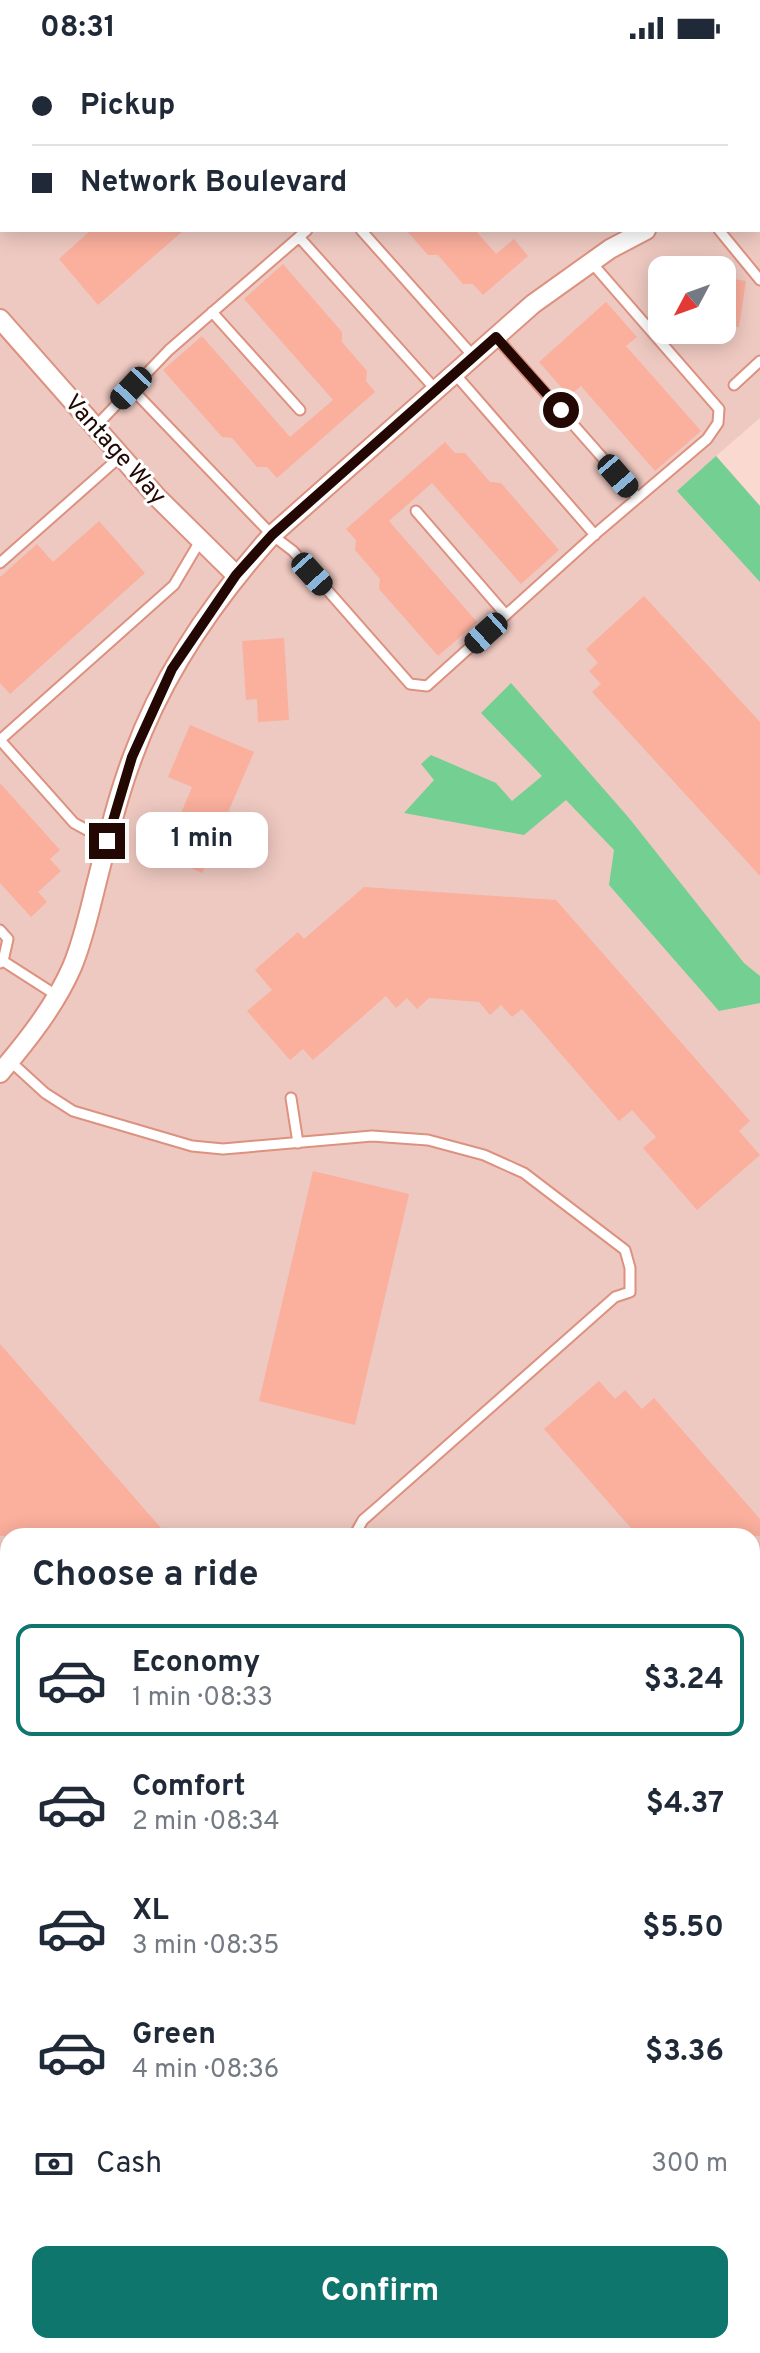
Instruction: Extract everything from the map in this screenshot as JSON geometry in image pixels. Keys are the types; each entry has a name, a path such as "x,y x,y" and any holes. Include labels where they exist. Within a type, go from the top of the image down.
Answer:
{"street":[{"path":"5,1067 41,1020 71,969 132,757 172,669 236,575 272,535 533,304 591,262 643,232"},
{"name":"Vantage Way","path":"0,319 157,497 236,575"}],"lane":[{"path":"363,232 474,357"},
{"path":"721,232 760,280"},
{"path":"95,427 169,350 303,234 436,390"},
{"path":"131,388 272,535 293,551 410,684 427,686 707,439 718,423 719,409 591,262"},
{"path":"212,312 300,410"},
{"path":"496,337 638,498"},
{"path":"734,385 760,361"},
{"path":"455,374 595,535"},
{"path":"0,563 121,456"},
{"path":"416,511 506,615"},
{"path":"107,841 74,823 0,740 174,585 201,540"},
{"path":"0,930 8,939 2,962 56,995"},
{"path":"5,1067 73,1111 192,1146 223,1149 372,1136 428,1140 484,1155 524,1173 625,1250 630,1268 630,1292 615,1297 363,1520 358,1528"},
{"path":"291,1098 298,1143"}],"shaded area":[{"path":"0,232 760,232 760,418 716,456 760,506 760,1528 0,1528"}],"green space":[{"path":"716,456 760,506 760,582 677,491"},
{"path":"511,683 629,818 744,963 760,976 760,1003 719,1011 609,885 614,850 566,800 524,835 404,813 434,780 421,764 431,755 496,783 512,801 542,776 481,713"}],"building":[{"path":"89,232 182,232 98,305 59,259"},
{"path":"408,232 477,232 496,254 514,239 528,256 483,295 473,284 463,284 438,255 428,255"},
{"path":"283,264 342,332 342,342 367,371 366,381 375,392 277,478 267,467 257,467 232,438 222,437 163,370 202,336 290,437 333,400 244,299"},
{"path":"736,279 746,281 739,327 736,326"},
{"path":"606,302 637,337 626,346 701,431 655,471 581,386 569,396 539,362"},
{"path":"445,442 455,453 465,453 490,482 501,483 559,550 521,584 432,483 389,521 477,622 438,656 379,589 380,579 355,550 356,540 346,529"},
{"path":"99,521 145,573 10,694 0,683 0,577 37,544 53,562"},
{"path":"644,596 760,722 760,876 592,692 601,684 589,671 598,663 586,649"},
{"path":"284,638 289,720 258,722 257,699 246,700 242,641"},
{"path":"190,725 254,752 202,873 163,856 192,787 168,777"},
{"path":"0,783 60,850 50,859 61,871 38,892 47,902 31,917 0,883"},
{"path":"364,887 556,900 750,1121 739,1131 760,1155 697,1210 643,1148 656,1137 632,1110 619,1121 522,1009 512,1017 501,1005 490,1015 479,1002 429,998 417,1009 407,998 396,1008 386,996 313,1060 303,1049 290,1060 247,1011 272,990 255,970 298,932 304,939"},
{"path":"313,1171 409,1194 355,1425 259,1401"},
{"path":"0,1344 161,1528 0,1528"},
{"path":"599,1381 615,1399 625,1390 642,1409 654,1398 760,1519 760,1528 631,1528 544,1429"}],"route":[{"path":"107,841 132,757 172,669 236,575 272,535 496,337 561,410"}]}
